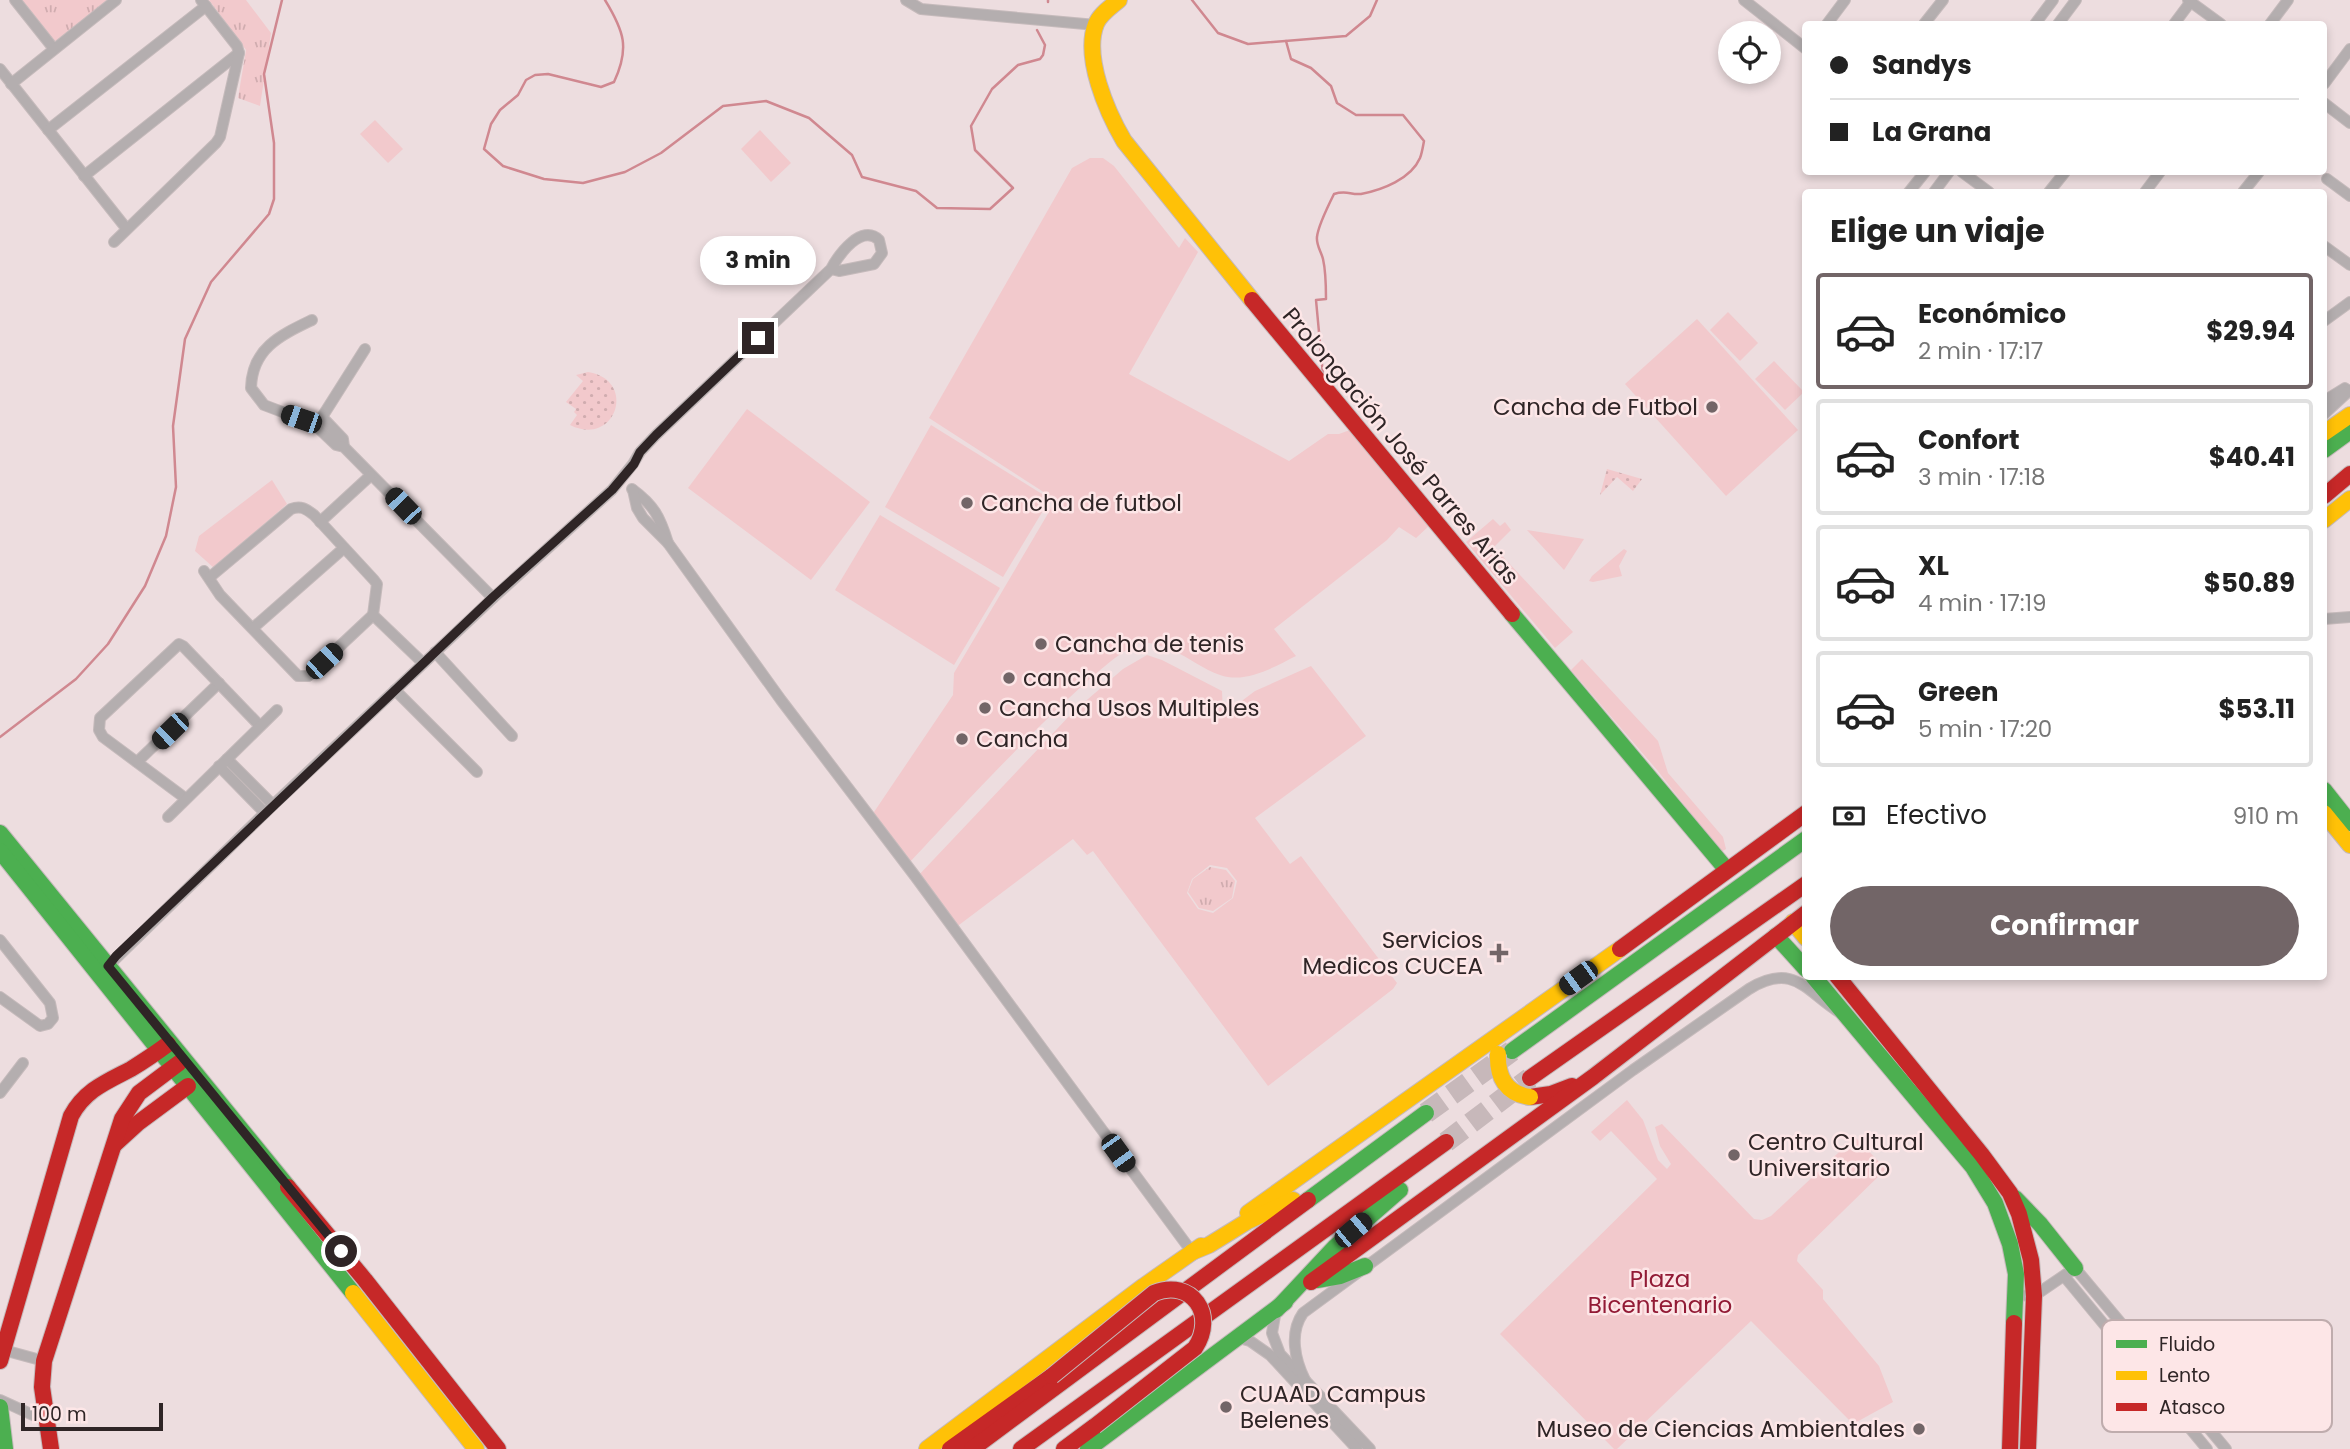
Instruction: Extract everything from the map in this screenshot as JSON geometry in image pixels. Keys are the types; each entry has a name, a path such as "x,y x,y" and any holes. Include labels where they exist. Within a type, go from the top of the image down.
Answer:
{"main road":[{"path":"1096,25 1100,17 1119,0"},
{"name":"Prolongación José Parres Arias","path":"1096,25 1093,46 1101,89 1108,111 1124,141 1311,374 1727,870"},
{"path":"2327,431 2350,415"},
{"path":"2327,448 2350,431"},
{"path":"2327,493 2350,474"},
{"path":"2327,518 2350,499"},
{"path":"2327,794 2350,823"},
{"path":"928,1449 1144,1286 1515,1025 1802,816"},
{"path":"2327,817 2350,845"},
{"path":"1613,978 1734,878 1802,830"},
{"path":"0,833 164,1047 351,1262 476,1449"},
{"path":"1505,1053 1802,842"},
{"path":"0,851 104,970"},
{"path":"1531,1078 1802,887"},
{"path":"1087,1449 1593,1077 1800,918"},
{"path":"1776,936 1802,965"},
{"path":"1816,980 1973,1167 1990,1192 2010,1244 2016,1274 2010,1449"},
{"path":"1840,980 2010,1193 2040,1224 2070,1272"},
{"path":"1515,1025 1505,1035 1505,1053 1499,1075 1506,1087 1515,1094 1530,1097 1551,1094 1593,1077"},
{"path":"1,1353 76,1106 93,1087 120,1075 164,1047"},
{"path":"178,1063 188,1086 408,1348 498,1449"},
{"path":"51,1449 42,1387 44,1361 122,1119 139,1093 178,1063"},
{"path":"114,1146 138,1123 188,1086"},
{"path":"972,1449 1426,1113 1392,1130 1296,1199 1192,1252"},
{"path":"1021,1449 1446,1142 1396,1195 1353,1230 1315,1267 1276,1310"},
{"path":"2010,1193 2027,1241 2034,1296 2028,1449"},
{"path":"1315,1280 1340,1276 1364,1266"},
{"path":"950,1449 1052,1376 1143,1300 1159,1290 1172,1289 1187,1294 1204,1314 1206,1323 1199,1343 1160,1377 1064,1449"},
{"path":"0,1407 5,1449"},
{"path":"2011,1430 2012,1436 2019,1440 2025,1439 2029,1432"}],"street":[{"path":"15,0 54,49"},
{"path":"11,83 116,0"},
{"path":"905,0 921,9 942,5 1096,25"},
{"path":"1829,21 1845,0"},
{"path":"1926,21 1943,0"},
{"path":"2037,21 2053,0"},
{"path":"2060,21 2076,0"},
{"path":"2272,21 2288,0"},
{"path":"1748,1 1802,45"},
{"path":"2176,21 2191,1 2217,21"},
{"path":"48,130 204,3 238,49 216,143 114,242"},
{"path":"84,176 238,49"},
{"path":"2327,80 2350,49"},
{"path":"0,69 126,228"},
{"path":"2327,105 2350,123"},
{"path":"1911,189 1923,175"},
{"path":"1966,175 1985,189"},
{"path":"2051,189 2063,175"},
{"path":"2146,189 2158,175"},
{"path":"2245,189 2257,175"},
{"path":"2327,179 2350,197"},
{"path":"104,970 269,809 623,477 656,435 831,270 835,261 859,237 870,234 879,240 882,253 874,264 831,270"},
{"path":"2327,248 2350,265"},
{"path":"2327,317 2350,302"},
{"path":"312,320 275,339 254,366 251,388 264,405 318,420 336,445 344,447 493,597"},
{"path":"318,420 365,349"},
{"path":"2327,399 2350,387"},
{"path":"2327,411 2350,387"},
{"path":"320,522 370,476"},
{"path":"623,477 633,490 655,509 668,543 781,700 915,876 1192,1252"},
{"path":"298,506 303,507 320,522 344,548 376,584 373,615 304,677 299,676 220,594 207,574 298,506"},
{"path":"253,628 344,548"},
{"path":"373,615 423,663"},
{"path":"2327,620 2350,617"},
{"path":"185,798 103,737 99,730 100,718 179,644 260,726"},
{"path":"435,652 512,736"},
{"path":"137,762 219,683"},
{"path":"395,690 477,772"},
{"path":"168,817 277,710"},
{"path":"223,762 269,809"},
{"path":"0,940 50,1003 53,1018 48,1024 40,1026 0,997"},
{"path":"1305,1380 1298,1365 1295,1348 1296,1328 1303,1313 1633,1070 1762,981 1785,978 1797,981 1811,989 1828,1006 1851,1020"},
{"path":"0,1093 23,1063"},
{"path":"0,1072 10,1080"},
{"path":"2017,1295 2034,1296 2070,1272"},
{"path":"2070,1272 2107,1320"},
{"path":"2070,1272 2112,1320"},
{"path":"1276,1310 1272,1333 1282,1362 1357,1449"},
{"path":"1239,1338 1260,1347 1305,1380 1370,1449"},
{"path":"1,1353 44,1361"},
{"path":"0,1401 46,1421"},
{"path":"2194,1432 2207,1449"},
{"path":"2211,1432 2226,1449"}],"green space":[{"path":"15,0 116,0 54,49"},
{"path":"209,0 246,0 271,33 260,106 238,98 246,50"},
{"path":"375,120 403,149 388,163 360,134"},
{"path":"760,130 791,163 771,182 741,149"},
{"path":"1090,158 1103,158 1114,166 1179,248 1185,238 1198,252 1129,374 1289,461 1328,434 1350,430 1430,525 1416,538 1399,527 1387,540 1274,629 1296,656 1269,669 1250,676 1230,677 1214,673 1154,644 1142,643 1123,652 1026,740 910,862 872,815 953,695 954,673 1056,500 929,418 1072,168"},
{"path":"1728,312 1758,343 1740,361 1710,330"},
{"name":"Cancha de Futbol","path":"1697,319 1798,430 1726,496 1625,384"},
{"path":"1774,361 1802,390 1802,394 1785,410 1755,379"},
{"path":"588,372 603,378 613,387 616,398 615,410 609,420 599,428 586,430 570,425 577,415 574,412 576,409 566,402 583,381 576,375"},
{"path":"747,409 870,502 811,580 688,488"},
{"name":"Cancha de futbol","path":"931,425 1050,499 1003,577 885,507"},
{"path":"1607,469 1642,479 1633,491 1617,477 1600,495"},
{"path":"272,480 287,504 214,568 195,551 199,536"},
{"name":"Cancha de futbol","path":"880,515 1000,588 954,665 835,590"},
{"path":"1493,519 1500,526 1505,522 1511,530 1494,547 1573,632 1555,648 1466,542"},
{"path":"1527,530 1584,539 1564,570"},
{"path":"1624,549 1627,551 1619,566 1622,576 1589,581 1592,576"},
{"path":"1147,655 1162,660 1222,691 1223,715 1255,691 1311,666 1366,736 1255,818 1290,864 1301,856 1397,983 1393,989 1268,1086 1093,851 1087,855 1073,839 955,928 917,877 1074,711 1123,669","holes":["1210,865 1227,868 1237,881 1233,898 1213,913 1198,909 1187,893 1192,879"]},
{"path":"1582,659 1658,741 1668,773 1723,837 1726,849 1721,852 1657,770 1571,670"},
{"path":"1210,867 1226,870 1235,881 1232,898 1213,911 1199,908 1188,892 1193,879"},
{"name":"Plaza Bicentenario","path":"1627,1100 1643,1120 1658,1160 1667,1169 1671,1164 1660,1146 1655,1127 1662,1124 1754,1219 1762,1220 1771,1216 1855,1137 1886,1169 1798,1255 1797,1261 1823,1290 1823,1299 1879,1366 1893,1402 1853,1424 1751,1321 1614,1449 1500,1334 1657,1179 1611,1131 1600,1141 1591,1132"}],"waterway":[{"path":"0,737 76,679 108,644 145,586 166,536 176,487 173,426 185,339 211,282 269,214 274,199 274,143 264,74 282,0"},
{"path":"605,0 617,21 623,40 622,59 614,82 601,87 548,74 535,75 526,80 518,95 500,110 491,124 484,149 503,166 544,179 583,183 625,172 661,153 723,106 766,101 809,118 852,155 862,177 916,191 937,208 990,209 1013,188 975,150 971,126 992,89 1018,65 1040,59 1043,55 1045,45 1037,30"},
{"path":"1192,0 1218,33 1248,44 1346,36 1370,16 1377,0"},
{"path":"1286,41 1291,59 1311,68 1331,86 1337,103 1356,115 1403,115 1424,141 1416,165 1403,178 1361,194 1334,194 1324,215 1317,240 1324,264 1326,299 1316,300 1323,375"}],"tunnel":[{"path":"1426,1113 1512,1051"},
{"path":"1446,1142 1530,1078"}],"traffic: fast":[{"path":"2327,448 2350,431"},
{"path":"1512,614 1727,870"},
{"path":"2327,794 2350,823"},
{"path":"0,833 288,1187"},
{"path":"1512,1051 1802,842"},
{"path":"0,851 353,1293"},
{"path":"1776,936 1802,965"},
{"path":"1816,980 1973,1167 1995,1203 2010,1244 2016,1274 2014,1323"},
{"path":"1308,1200 1426,1113"},
{"path":"1276,1310 1335,1247 1400,1190"},
{"path":"2015,1198 2075,1268"},
{"path":"1317,1280 1340,1276 1365,1266"},
{"path":"1088,1449 1285,1302"},
{"path":"0,1407 5,1449"}],"traffic: slow":[{"path":"1119,0 1100,17 1093,37 1092,52 1104,100 1124,141 1252,300"},
{"path":"2327,431 2350,415"},
{"path":"2327,518 2350,499"},
{"path":"2327,817 2350,845"},
{"path":"1793,922 1802,933"},
{"path":"1248,1213 1620,949"},
{"path":"1498,1054 1499,1070 1505,1083 1515,1092 1530,1097"},
{"path":"1192,1252 1293,1200"},
{"path":"927,1449 1201,1246"},
{"path":"353,1293 476,1449"}],"traffic: jam":[{"path":"1252,300 1512,614"},
{"path":"2327,493 2350,474"},
{"path":"1620,949 1802,816"},
{"path":"1530,1078 1802,887"},
{"path":"1311,1282 1593,1077 1802,916"},
{"path":"1840,980 1982,1155 2010,1193 2019,1214 2031,1260 2034,1296 2028,1449"},
{"path":"0,1361 71,1116 97,1088 168,1044"},
{"path":"51,1449 42,1387 44,1361 122,1119 139,1093 179,1063"},
{"path":"115,1144 138,1123 188,1086"},
{"path":"1530,1097 1551,1094 1572,1086"},
{"path":"1021,1449 1446,1142"},
{"path":"288,1187 498,1449"},
{"path":"972,1449 1308,1200"},
{"path":"1052,1376 1154,1293 1180,1291 1197,1302 1203,1323 1195,1348 1095,1426"},
{"path":"2010,1449 2014,1323"},
{"path":"950,1449 1052,1376"},
{"path":"1064,1449 1095,1426"}],"place":[{"name":"Cancha de Futbol","path":"1712,407"},
{"name":"Cancha de futbol","path":"967,503"},
{"name":"Cancha de tenis","path":"1041,644"},
{"name":"cancha","path":"1009,678"},
{"name":"Cancha Usos Multiples","path":"985,708"},
{"name":"Cancha","path":"962,739"},
{"name":"Servicios Medicos CUCEA","path":"1499,953"},
{"name":"Centro Cultural Universitario","path":"1734,1155"},
{"name":"CUAAD Campus Belenes","path":"1226,1407"},
{"name":"Museo de Ciencias Ambientales","path":"1919,1429"}],"route":[{"path":"341,1251 108,966 493,597 612,490 656,435 758,338"}]}
